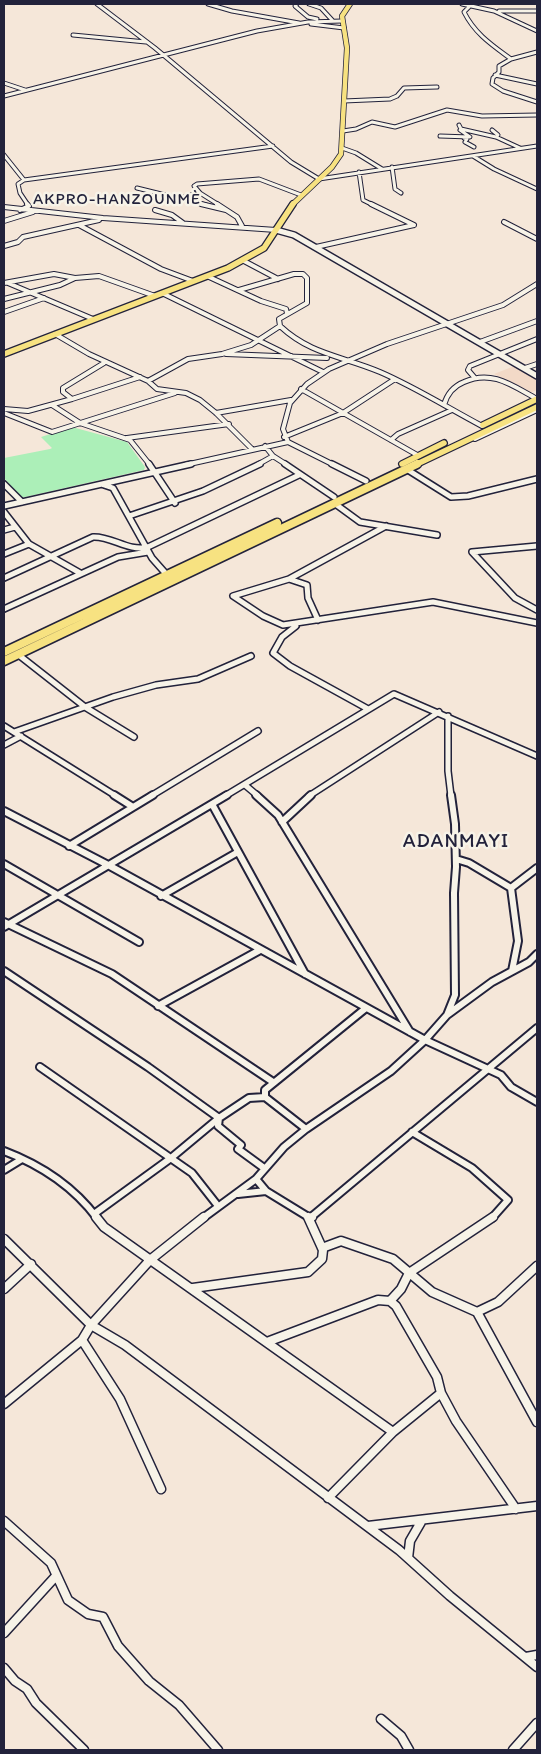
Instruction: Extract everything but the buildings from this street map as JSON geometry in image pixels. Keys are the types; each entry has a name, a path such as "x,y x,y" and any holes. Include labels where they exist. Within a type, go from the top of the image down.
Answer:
{"main road":[{"path":"4,354 244,261 264,248 301,195 337,161 342,148 347,48 342,21 344,11 350,4"},
{"path":"276,230 294,235 537,376"},
{"path":"4,652 168,575 334,501 366,481 392,472 419,456 537,399"},
{"path":"4,662 392,472 537,409"}],"street":[{"path":"97,4 146,42 164,53 272,146 306,173 318,179 536,147"},
{"path":"208,4 232,11 344,28"},
{"path":"297,4 295,8 308,16 324,20 342,21"},
{"path":"309,4 321,8 332,21"},
{"path":"462,4 494,10 537,11"},
{"path":"470,6 464,12 470,26 480,37 510,58"},
{"path":"494,10 537,31"},
{"path":"4,96 164,53 253,32 324,20"},
{"path":"73,35 146,42"},
{"path":"537,52 510,58 499,66 499,72 495,75 492,84 497,88 537,102"},
{"path":"495,75 537,84"},
{"path":"4,82 24,90"},
{"path":"344,101 382,100 395,98 404,88 437,87"},
{"path":"343,131 356,129 372,122 386,127 401,126 447,110 482,116 537,115"},
{"path":"440,136 470,137 460,127 522,148"},
{"path":"492,130 498,135 496,138"},
{"path":"464,138 467,139 466,142 474,147"},
{"path":"20,210 29,206 18,189 18,184 24,180 272,146"},
{"path":"342,148 356,153 383,169"},
{"path":"4,156 24,180"},
{"path":"473,156 494,169 537,189"},
{"path":"392,167 394,190 401,193"},
{"path":"316,248 414,225 363,200 359,172"},
{"path":"242,226 226,210 200,193 194,185 259,179 301,195"},
{"path":"138,188 226,210"},
{"path":"178,198 200,193"},
{"path":"4,207 104,218 242,226 276,230"},
{"path":"155,210 172,215 183,223"},
{"path":"4,221 34,211"},
{"path":"4,246 18,242 23,237 104,218"},
{"path":"504,222 537,239"},
{"path":"79,225 161,269 193,281"},
{"path":"244,261 278,279"},
{"path":"5,282 54,274 75,278 104,277 155,296"},
{"path":"207,276 286,311 296,309 307,303 306,275 294,274 239,290"},
{"path":"4,299 60,285 75,278"},
{"path":"5,282 94,319"},
{"path":"366,481 288,442 284,437 282,428 291,400 322,372 444,323 499,307 537,284"},
{"path":"162,294 180,300 189,307 225,322 322,372"},
{"path":"4,312 43,298"},
{"path":"286,311 280,319 280,326 305,347 344,362 367,367 395,379 482,426"},
{"path":"480,342 536,322"},
{"path":"222,354 258,340 280,326"},
{"path":"55,334 72,346 104,363 140,377 152,385 175,393 189,394 216,413 252,449"},
{"path":"474,376 468,370 470,366 537,339"},
{"path":"148,381 188,358 222,354 332,358"},
{"path":"72,399 63,392 63,388 104,363"},
{"path":"525,368 537,364"},
{"path":"444,406 449,392 474,376 494,376 537,399"},
{"path":"4,411 28,410 83,398 140,377"},
{"path":"284,437 343,413 395,379"},
{"path":"301,390 419,456"},
{"path":"4,411 52,432 175,393"},
{"path":"216,413 291,400"},
{"path":"52,405 80,423 127,438 228,424"},
{"path":"4,662 20,656 334,501 408,470 537,409"},
{"path":"391,440 398,434 452,410"},
{"path":"127,438 146,459 175,503"},
{"path":"4,506 288,442"},
{"path":"265,446 273,456 360,522 437,535"},
{"path":"129,516 175,503 225,483 273,456"},
{"path":"408,470 451,497 468,496 537,479"},
{"path":"4,609 118,557 147,550 176,532 216,516 300,475"},
{"path":"113,488 120,480"},
{"path":"4,484 22,502"},
{"path":"102,484 113,488 147,550 168,575"},
{"path":"4,512 29,544 54,556 80,573"},
{"path":"386,526 289,578 233,596 275,623 300,624 433,602 455,604 537,623"},
{"path":"4,530 15,527"},
{"path":"4,578 96,536 131,549 147,550"},
{"path":"4,554 29,544"},
{"path":"537,546 530,549 506,551 479,549 472,552 515,598 537,610"},
{"path":"289,578 307,585 308,598 318,620"},
{"path":"300,624 289,630 278,641 273,653 290,666 368,709"},
{"path":"20,656 84,707 134,737"},
{"path":"14,732 84,707 156,685 198,678 251,656"},
{"path":"5,924 59,896 110,866 394,694 537,756"},
{"path":"282,822 312,794 422,725 439,712"},
{"path":"447,1015 455,995 456,860 455,824 448,771 448,716"},
{"path":"4,726 133,807"},
{"path":"69,846 258,731"},
{"path":"4,745 20,736"},
{"path":"245,785 278,815 410,1032"},
{"path":"212,804 304,974"},
{"path":"4,810 110,866 160,896 410,1032 501,1076 511,1087 537,1102"},
{"path":"160,896 238,852"},
{"path":"456,860 469,863 511,888 518,926 517,962 512,971"},
{"path":"4,864 140,942"},
{"path":"511,888 537,868"},
{"path":"5,924 112,974 273,1082"},
{"path":"158,1006 260,950"},
{"path":"4,1404 82,1340 92,1325 150,1260 218,1206 256,1179 284,1147 306,1128 392,1071 425,1040 447,1015 492,982 529,962 537,954"},
{"path":"4,970 148,1067 219,1118"},
{"path":"265,1096 266,1090 273,1082 366,1008"},
{"path":"310,1218 537,1028"},
{"path":"40,1067 192,1173 218,1206"},
{"path":"94,1214 171,1158 219,1118 249,1098 265,1096 306,1128"},
{"path":"219,1118 218,1126 241,1145 238,1149 264,1168"},
{"path":"390,1301 401,1289 410,1273 491,1219 508,1200 472,1168 412,1132"},
{"path":"4,1151 66,1184 86,1203 104,1227 193,1288 393,1432"},
{"path":"4,1170 22,1159"},
{"path":"193,1288 308,1272 322,1259 322,1248 310,1218 266,1191 256,1179"},
{"path":"236,1194 266,1191"},
{"path":"4,1239 92,1325 125,1344 328,1498 368,1526 537,1667"},
{"path":"322,1248 340,1241 357,1245 393,1259 432,1292 477,1312 537,1422"},
{"path":"4,1289 31,1264"},
{"path":"477,1312 498,1302 537,1266"},
{"path":"267,1342 378,1300 390,1301 396,1306 437,1377 441,1393 456,1421 516,1509"},
{"path":"82,1340 120,1399 161,1489"},
{"path":"328,1498 393,1432 441,1393"},
{"path":"368,1526 421,1522 537,1506"},
{"path":"4,1520 51,1563 68,1600 88,1614 104,1617 118,1646 149,1681 179,1705 218,1750"},
{"path":"408,1558 410,1541 421,1522"},
{"path":"4,1633 56,1576"},
{"path":"526,1657 537,1655"},
{"path":"4,1668 16,1681 27,1689 36,1703 84,1750"},
{"path":"381,1719 401,1736 409,1750"},
{"path":"512,1750 537,1723"}],"shaded area":[{"path":"517,365 537,377 537,390 530,393 494,374"}],"green space":[{"path":"72,427 127,442 145,467 144,470 21,498 4,478 4,458 50,449 52,448 41,437"}],"district":[{"name":"AKPRO-HANZOUNMÈ","path":"117,200"},
{"name":"ADANMAYI","path":"456,842"}]}
